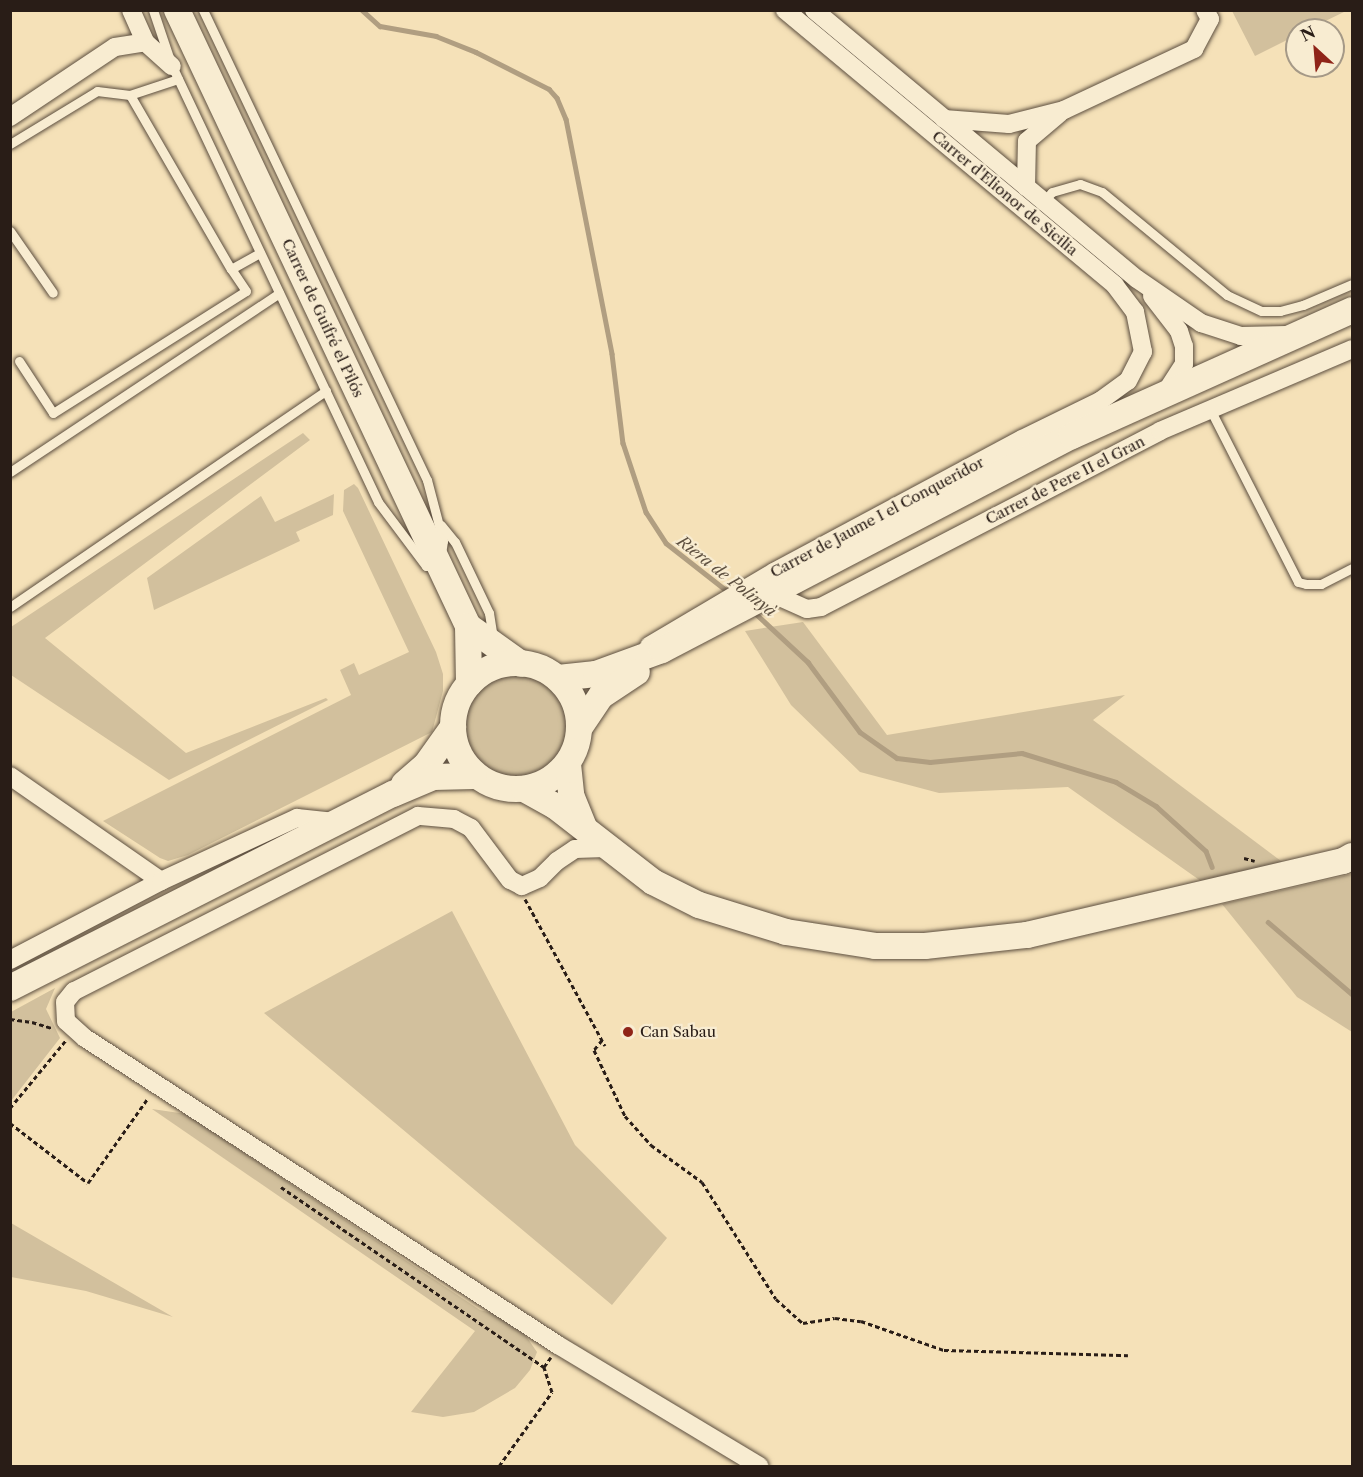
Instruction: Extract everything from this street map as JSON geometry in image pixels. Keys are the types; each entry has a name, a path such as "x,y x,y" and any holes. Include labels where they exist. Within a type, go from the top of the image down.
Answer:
{"main road":[{"name":"Carrer de Guifré el Pilós","path":"177,10 468,626 469,684"},
{"path":"772,601 975,485 1165,394 1353,310"},
{"path":"558,678 589,676 662,650 772,601 1118,431 1353,328"},
{"path":"577,823 568,764 576,746 580,727 601,696 611,688 738,616"},
{"path":"468,626 521,664"},
{"path":"393,794 426,765 453,728 459,700 469,684 494,668 521,664 541,668 558,678 574,700 580,727"},
{"path":"453,728 457,746 474,776"},
{"path":"10,988 335,822 433,777 474,776 496,786 524,789 540,784 568,764"},
{"path":"524,789 577,823 606,848 653,882 699,905 786,932 875,946 925,946 1027,935 1350,860"}],"street":[{"path":"131,10 145,42 175,73"},
{"name":"Carrer d'Elionor de Sicilia","path":"786,10 1115,285 1135,312 1143,352 1128,381 1100,401"},
{"name":"Carrer d'Elionor de Sicilia","path":"814,10 1137,279 1201,323 1241,336 1301,334"},
{"path":"944,119 1009,124 1064,110 1194,49 1210,19 1204,10"},
{"path":"10,117 115,47 145,42"},
{"path":"1026,187 1027,141 1064,110"},
{"name":"Carrer d'Elionor de Sicilia","path":"1137,279 1179,331 1184,346 1184,364 1165,394"},
{"name":"Carrer de Pere II el Gran","path":"772,601 807,609 821,607 1160,431 1353,349"},
{"name":"Carrer de Jaume I el Conqueridor","path":"629,662 658,639 774,572 1022,439 1100,401"},
{"path":"10,776 161,881"},
{"path":"606,848 575,849 557,861 540,878 522,886 510,880 471,828 454,819 418,816 74,991 65,1002 66,1021 80,1033 558,1345 759,1467"},
{"path":"10,960 161,881 297,818 335,822"},
{"path":"557,861 577,823"}],"lane":[{"path":"153,10 175,73 378,502 426,566 439,564 443,541 427,480 203,10"},
{"path":"10,144 97,91 130,95 175,73"},
{"path":"20,361 53,413 246,291 130,95"},
{"path":"1043,202 1052,192 1080,184 1102,192 1227,295 1262,311 1280,311 1303,305 1353,284"},
{"path":"10,231 53,293"},
{"path":"231,269 260,253"},
{"path":"10,472 279,293"},
{"path":"10,607 326,391"},
{"path":"1210,409 1298,582 1321,584 1353,568"},
{"path":"439,523 455,542 489,613 494,644"}],"path":[{"path":"522,886 527,905 605,1046"},
{"path":"10,1019 80,1033"},
{"path":"10,1108 68,1039 80,1033"},
{"path":"602,1040 594,1050 625,1116 651,1145 702,1182 776,1299 803,1323 835,1318 861,1321 944,1350 1128,1355"},
{"path":"10,1123 88,1183 149,1096"},
{"path":"277,1184 544,1366 552,1392 499,1467"},
{"path":"544,1366 558,1345"}],"shaded area":[{"path":"1232,11 1346,11 1332,18 1285,18 1285,41 1255,56"},
{"path":"303,433 310,440 45,638 186,753 326,698 328,700 169,780 11,675 11,627"},
{"path":"354,484 358,488 436,652 443,674 443,691 432,732 188,855 168,861 160,858 103,821 351,695 340,670 354,663 359,675 409,652 343,511 344,490"},
{"path":"334,494 333,515 296,532 300,541 154,610 147,578 261,496 275,522"},
{"path":"803,622 887,735 1125,695 1093,720 1285,864 1205,884 1068,787 939,793 860,772 791,705 745,631"},
{"path":"516,663 540,668 560,682 574,702 579,726 574,750 560,770 540,784 516,789 492,784 472,770 458,750 453,726 458,702 472,682 492,668"},
{"path":"1352,874 1352,1032 1297,997 1222,904"},
{"path":"452,911 575,1145 667,1238 612,1305 264,1013"},
{"path":"55,988 46,1009 60,1038 11,1101 11,1012"},
{"path":"152,1109 186,1114 480,1310 499,1315 519,1326 537,1352 530,1370 515,1388 474,1412 443,1417 411,1412 475,1331"},
{"path":"11,1223 173,1317 86,1291 11,1277"}],"waterway":[{"name":"Riera de Polinyà","path":"362,10 380,26 436,36 476,52 549,89 557,98 566,119 612,354 623,443 646,512 666,543 731,594"},
{"name":"Riera de Polinyà","path":"754,612 808,662 860,732 897,758 930,762 1022,753 1116,782 1156,806 1206,851 1212,867"},
{"name":"Riera de Polinyà","path":"1268,922 1352,994"}],"place":[{"name":"Can Sabau","path":"628,1032"}]}
